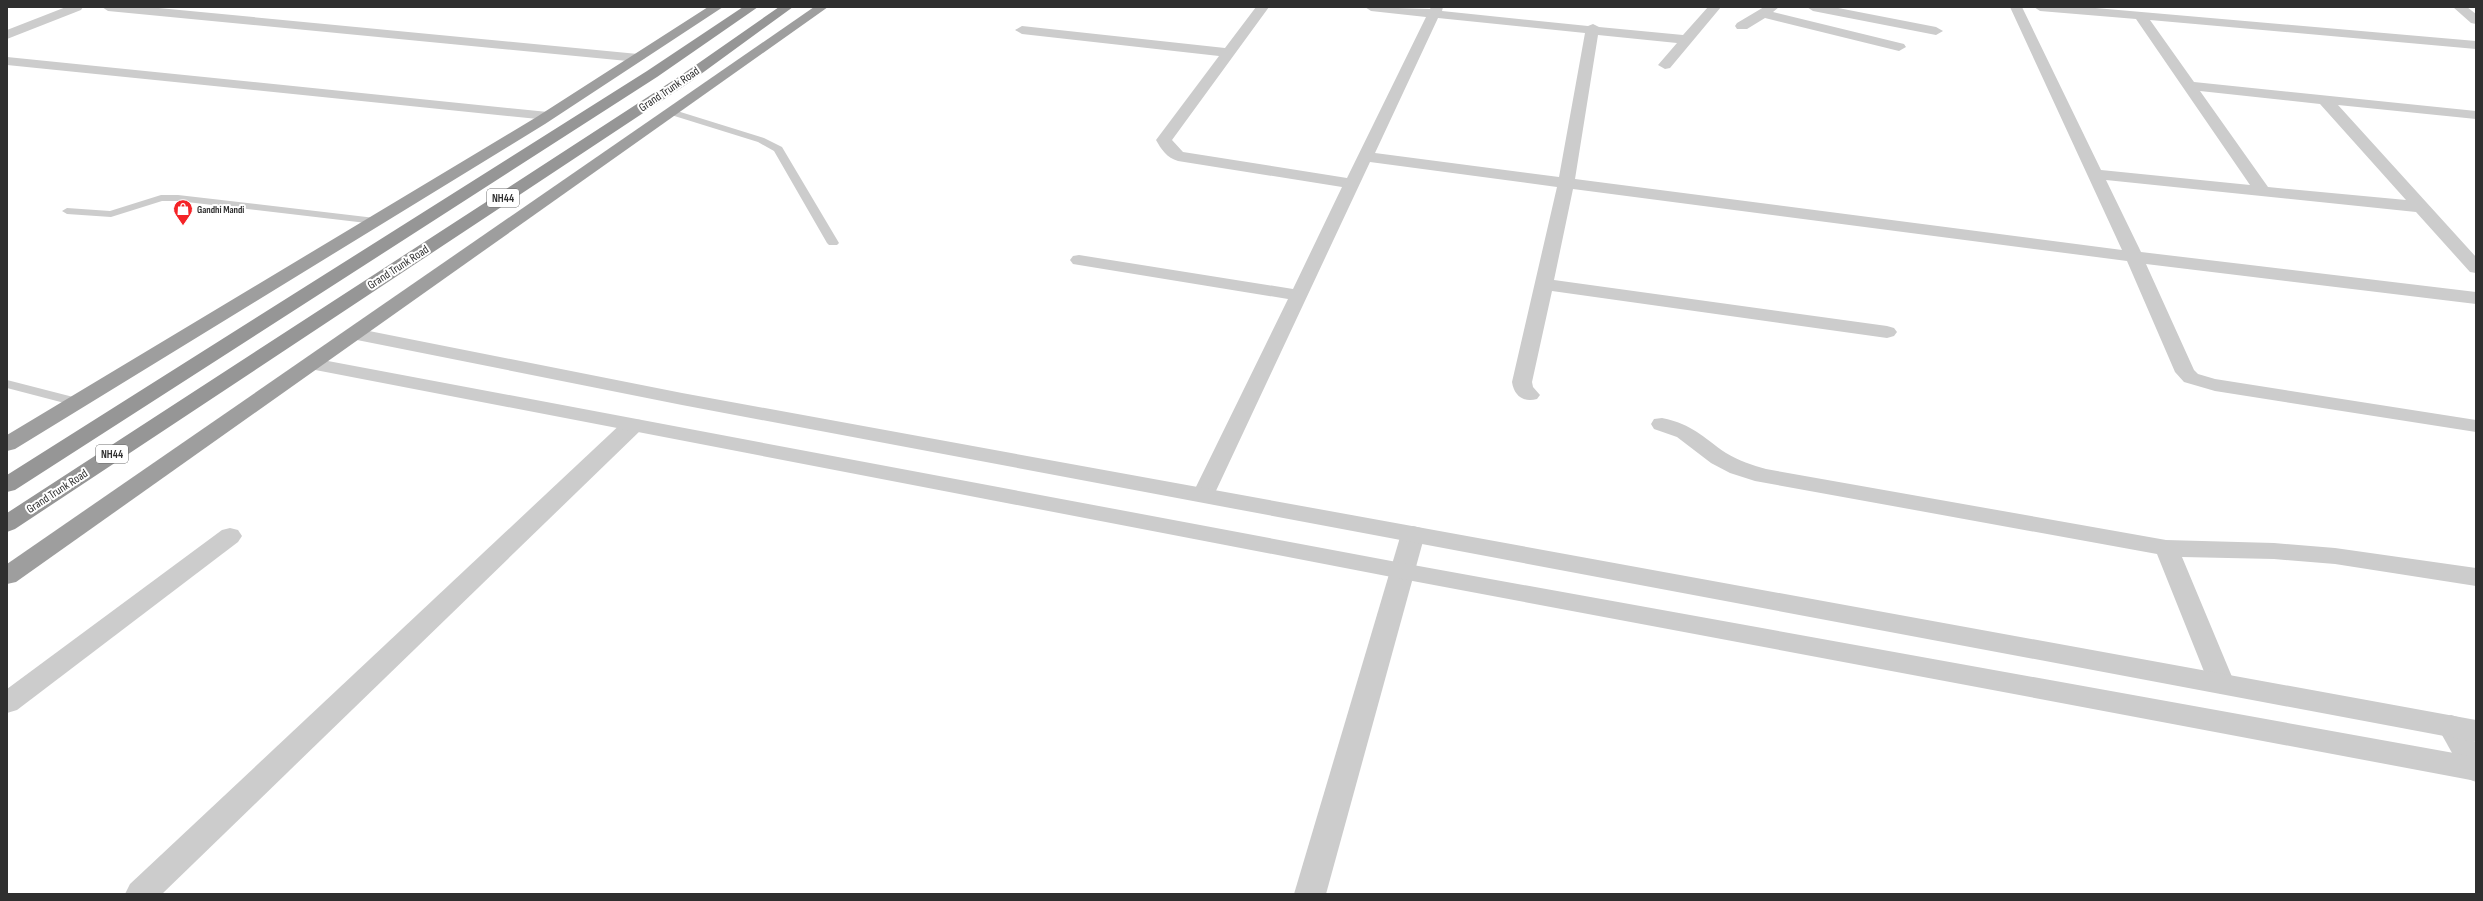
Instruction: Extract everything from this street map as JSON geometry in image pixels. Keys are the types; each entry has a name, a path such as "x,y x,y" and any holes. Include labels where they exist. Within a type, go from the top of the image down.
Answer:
{"highway":[{"path":"7,444 548,116 717,7"},
{"name":"Grand Trunk Road","path":"7,485 652,74 752,7"},
{"name":"Grand Trunk Road","path":"7,524 685,79 787,7"},
{"path":"7,576 822,7"}],"street":[{"path":"7,36 77,7"},
{"path":"108,7 638,58"},
{"path":"1263,7 1164,140 1168,147 1178,156 1351,184"},
{"path":"1370,7 1435,10 1688,40"},
{"path":"1665,65 1715,7"},
{"path":"1812,7 1936,31"},
{"path":"2016,7 2080,141 2093,174 2134,257 2185,372 2191,378 2215,385 2476,426"},
{"path":"2040,7 2476,45"},
{"path":"2460,7 2476,20"},
{"path":"1203,495 1435,10"},
{"path":"1742,26 1767,10 1900,47"},
{"path":"2140,16 2263,191"},
{"path":"1530,395 1523,389 1522,382 1566,183 1593,28"},
{"path":"2148,28 2476,57"},
{"path":"1022,30 1229,53"},
{"path":"7,61 548,116"},
{"path":"2190,86 2476,115"},
{"path":"2325,100 2476,268"},
{"path":"1365,157 2134,257 2476,298"},
{"path":"2093,174 2421,207"},
{"path":"1079,260 1298,296"},
{"path":"1544,284 1887,332"},
{"path":"312,364 1402,570 2476,769 2463,728 682,399 354,334"},
{"path":"1662,424 1685,432 1719,458 1738,468 1763,476 2166,548 2274,551 2335,556 2476,577"},
{"path":"141,894 633,425"},
{"path":"1310,894 1413,534"},
{"path":"7,703 230,536"},
{"path":"2166,548 2222,684"}],"lane":[{"path":"671,112 761,140 778,149 833,243"},
{"path":"67,211 112,214 161,198 178,198 374,221"},
{"path":"7,384 76,402"}],"place":[{"name":"Gandhi Mandi","path":"183,226"}]}
